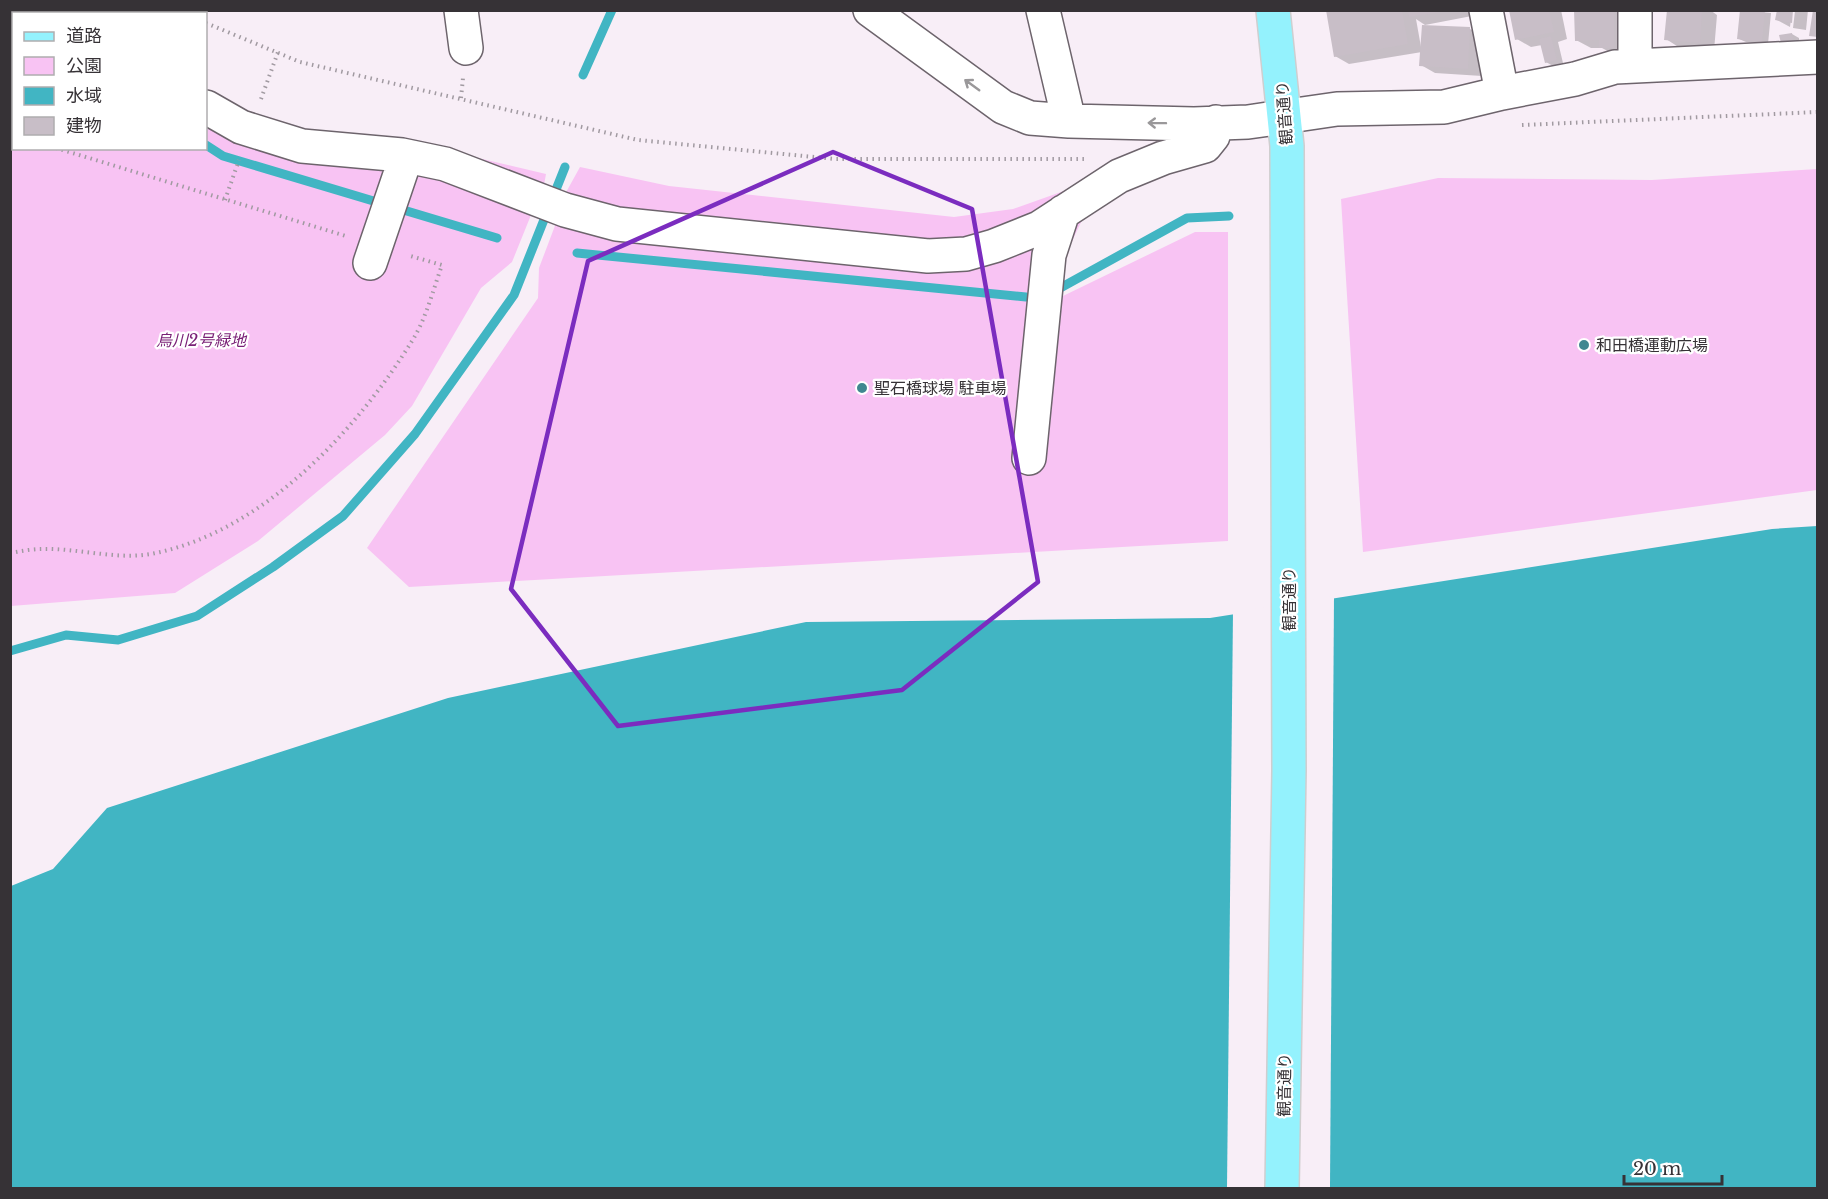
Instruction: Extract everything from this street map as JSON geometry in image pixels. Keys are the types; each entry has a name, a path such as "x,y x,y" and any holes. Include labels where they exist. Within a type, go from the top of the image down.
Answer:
{"main road":[{"name":"観音通り","path":"1273,10 1286,117 1287,164 1289,771 1282,1188"}],"street":[{"path":"461,10 466,48"},
{"path":"870,10 1003,107 1030,118 1069,121 1216,122 1286,117 1337,109 1444,107 1502,93 1575,80 1615,68 1818,57"},
{"path":"1043,10 1069,121"},
{"path":"1486,10 1502,93"},
{"path":"1635,10 1635,66"},
{"path":"207,108 241,127 302,146 406,157 445,164 565,210 617,224 928,256 966,254 994,246 1039,228 1119,176 1163,158 1205,146 1213,136 1216,122"},
{"path":"372,254 406,157"},
{"path":"1029,458 1049,255 1063,212"}],"path":[{"path":"207,23 300,62 638,140 835,159 1091,159"},
{"path":"259,104 278,52"},
{"path":"1512,126 1634,118 1818,112"},
{"path":"10,553 42,549 149,554 204,539 266,503 315,464 360,412 413,340 442,265 372,254 62,150"}],"highlighted area":[{"path":"833,152 972,209 1038,582 902,690 618,726 511,589 588,261"}],"green space":[{"name":"烏川2号緑地","path":"11,11 62,12 12,12 12,150 207,150 207,92 244,113 297,130 414,143 546,174 544,185 564,196 580,167 669,186 954,217 1013,209 1075,187 1091,201 1066,254 1063,296 1195,232 1228,232 1228,541 409,587 367,548 538,298 539,268 556,223 531,215 512,262 481,288 412,406 385,435 258,541 175,593 11,606"},
{"name":"和田橋運動広場","path":"1817,169 1817,490 1363,552 1341,199 1438,178 1652,180"}],"water":[{"path":"1817,526 1817,1188 11,1188 11,886 53,869 107,808 448,698 806,622 1210,618 1772,529"}],"pier":[{"path":"1334,596 1330,1188 1227,1188 1233,612"}],"building":[{"path":"1326,10 1402,10 1408,44 1334,57"},
{"path":"1408,10 1440,10 1440,12 1409,17"},
{"path":"1509,10 1549,10 1554,32 1515,40"},
{"path":"1574,10 1614,10 1614,48 1599,48 1599,40 1575,41"},
{"path":"1667,10 1702,10 1700,43 1664,40"},
{"path":"1740,10 1765,10 1762,42 1737,39"},
{"path":"1777,10 1793,10 1792,23 1775,20"},
{"path":"1813,10 1818,10 1818,37 1809,36"},
{"path":"1422,25 1470,27 1468,69 1419,66"},
{"path":"1792,33 1793,40 1781,43 1779,35"},
{"path":"1551,36 1557,60 1545,63 1539,39"}],"waterway":[{"path":"583,75 612,10"},
{"path":"207,146 223,156 497,238"},
{"path":"10,651 66,635 118,640 197,616 273,567 343,516 415,434 514,295 565,167"},
{"path":"1062,287 1187,218 1229,216"},
{"path":"577,253 1026,297"}],"place":[{"name":"和田橋運動広場","path":"1584,345"},
{"name":"聖石橋球場 駐車場","path":"862,388"}]}
